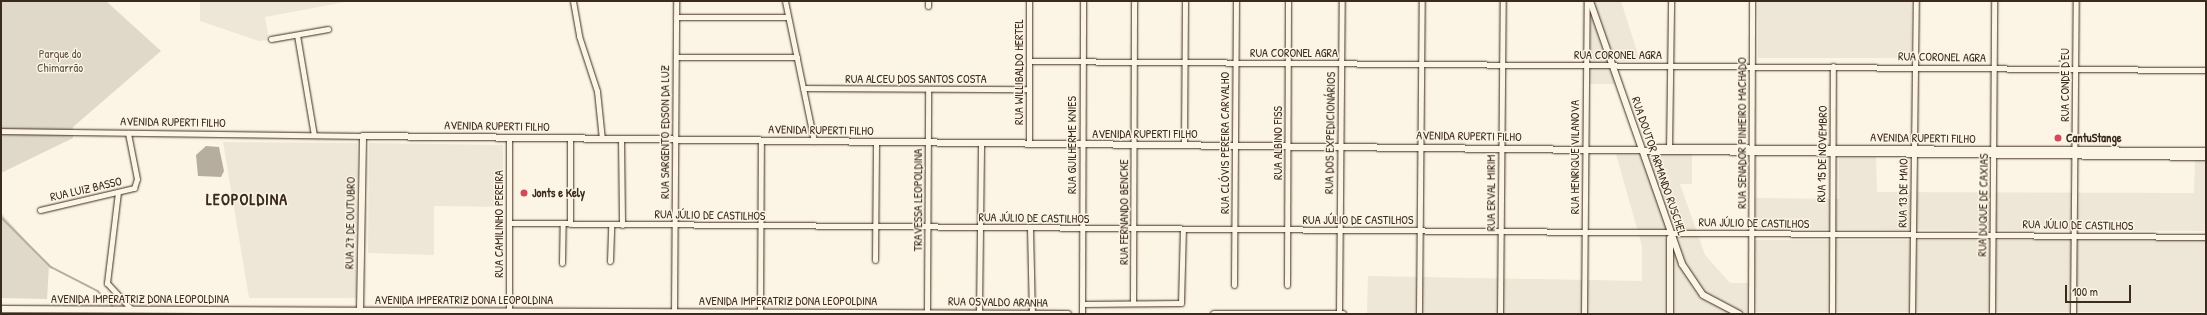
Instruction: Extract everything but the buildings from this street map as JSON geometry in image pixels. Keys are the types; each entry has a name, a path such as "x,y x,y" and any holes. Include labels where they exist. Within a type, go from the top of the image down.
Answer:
{"main road":[{"name":"RUA DOUTOR ARMANDO RUSCHEL","path":"1590,1 1670,232 1692,282 1723,311 1740,314"},
{"name":"AVENIDA RUPERTI FILHO","path":"363,136 1082,145 1421,146 1914,151 2075,153 2206,157"},
{"name":"RUA 27 DE OUTUBRO","path":"360,310 363,136"},
{"name":"AVENIDA RUPERTI FILHO","path":"2075,153 2206,151"},
{"path":"1670,232 1670,314"},
{"name":"AVENIDA IMPERATRIZ DONA LEOPOLDINA","path":"1,309 760,313 927,312"},
{"name":"RUA OSVALDO ARANHA","path":"927,312 1068,314"},
{"path":"1214,314 1343,314"}],"street":[{"path":"573,1 579,36 596,91 602,139"},
{"name":"RUA SARGENTO EDSON DA LUZ","path":"674,312 676,1"},
{"path":"785,1 814,141"},
{"name":"RUA WILLIBALDO HERTEL","path":"1029,1 1029,144"},
{"name":"RUA GUILHERME KNIES","path":"1082,314 1083,1"},
{"name":"RUA FERNANDO BENCKE","path":"1133,303 1134,1"},
{"path":"1184,145 1185,1"},
{"name":"RUA CLÓVIS PEREIRA CARVALHO","path":"1234,285 1236,1"},
{"name":"RUA ALBINO FISS","path":"1287,285 1288,1"},
{"name":"RUA DOS EXPEDICIONÁRIOS","path":"1339,314 1342,1"},
{"path":"1419,314 1422,1"},
{"name":"RUA ERVAL MIRIM","path":"1500,314 1503,1"},
{"name":"RUA HENRIQUE VILANOVA","path":"1584,314 1587,1"},
{"path":"1669,149 1671,1"},
{"name":"RUA SENADOR PINHEIRO MACHADO","path":"1751,314 1752,1"},
{"name":"RUA 13 DE MAIO","path":"1912,314 1916,1"},
{"name":"RUA DUQUE DE CAXIAS","path":"1992,314 1994,1"},
{"name":"RUA CONDE D'EU","path":"2073,314 2075,235 2076,1"},
{"path":"676,17 788,17"},
{"path":"271,39 328,29"},
{"path":"297,35 314,135"},
{"path":"676,57 797,57"},
{"name":"RUA CORONEL AGRA","path":"1029,61 1236,64 1502,63 1586,65 1914,66 2206,70"},
{"name":"RUA 15 DE NOVEMBRO","path":"1832,314 1833,66"},
{"name":"RUA ALCEU DOS SANTOS COSTA","path":"803,88 1029,89"},
{"name":"TRAVESSA LEOPOLDINA","path":"927,312 929,143 928,89"},
{"name":"AVENIDA RUPERTI FILHO","path":"1,131 363,136"},
{"name":"RUA LUIZ BASSO","path":"40,210 118,192 136,185 128,133"},
{"name":"RUA CAMILINHO PEREIRA","path":"509,138 509,311"},
{"path":"570,138 570,224"},
{"path":"622,139 622,225"},
{"path":"760,313 761,141"},
{"path":"875,260 876,142"},
{"path":"979,312 981,143"},
{"path":"118,192 107,283 131,309"},
{"name":"RUA JÚLIO DE CASTILHOS","path":"509,223 2206,237"},
{"path":"562,263 563,224"},
{"path":"610,261 611,224"},
{"path":"1030,228 1032,313"},
{"path":"1082,304 1183,301 1183,229"}],"shaded area":[{"path":"200,1 351,1 265,17 269,40 259,41 200,21"},
{"path":"1591,1 1621,1 1640,61 1609,61 1615,84 1590,84"},
{"path":"1758,1 1911,1 1911,58 1758,58"},
{"path":"223,142 357,143 356,298 249,298"},
{"path":"369,143 503,145 503,207 434,206 434,255 368,253"},
{"path":"206,146 219,147 224,171 221,177 198,176 196,155"},
{"path":"1616,154 1692,154 1692,184 1680,184 1705,255 1730,283 1748,283 1748,314 1367,314 1368,276 1642,281 1642,246"},
{"path":"1839,157 1876,157 1877,192 2194,193 2195,159 2206,159 2206,231 1756,229 1756,198 1839,199"},
{"path":"1755,240 2206,240 2206,312 1755,312"}],"green space":[{"name":"Parque do Chimarrão","path":"1,1 106,1 161,51 73,127 73,138 1,173"},
{"path":"1,213 49,266 47,299 1,298"}],"waterway":[{"path":"1,217 51,267 98,291 113,306"}],"place":[{"name":"CantuStange","path":"2058,138"},
{"name":"Jonts e Kely","path":"524,193"}],"district":[{"name":"LEOPOLDINA","path":"247,199"}]}
